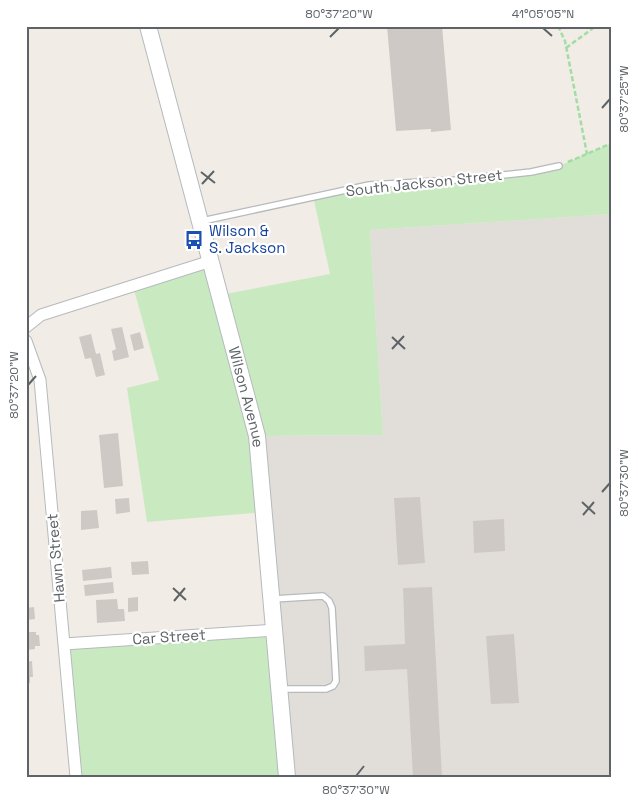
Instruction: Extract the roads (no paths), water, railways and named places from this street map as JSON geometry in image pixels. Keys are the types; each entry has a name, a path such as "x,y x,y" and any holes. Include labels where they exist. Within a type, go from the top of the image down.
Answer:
{"main road":[{"name":"Wilson Avenue","path":"148,26 257,436 287,777"}],"street":[{"path":"26,327 41,315 211,261"},
{"name":"Hawn Street","path":"26,342 40,380 76,777"},
{"name":"Car Street","path":"64,644 275,630"}],"lane":[{"name":"South Jackson Street","path":"200,221 369,185 455,180 532,172 560,166"},
{"path":"272,599 323,596 329,601 332,608 336,682 333,686 326,689 280,689"}],"place":[{"name":"Wilson & S. Jackson","path":"194,240"}]}
